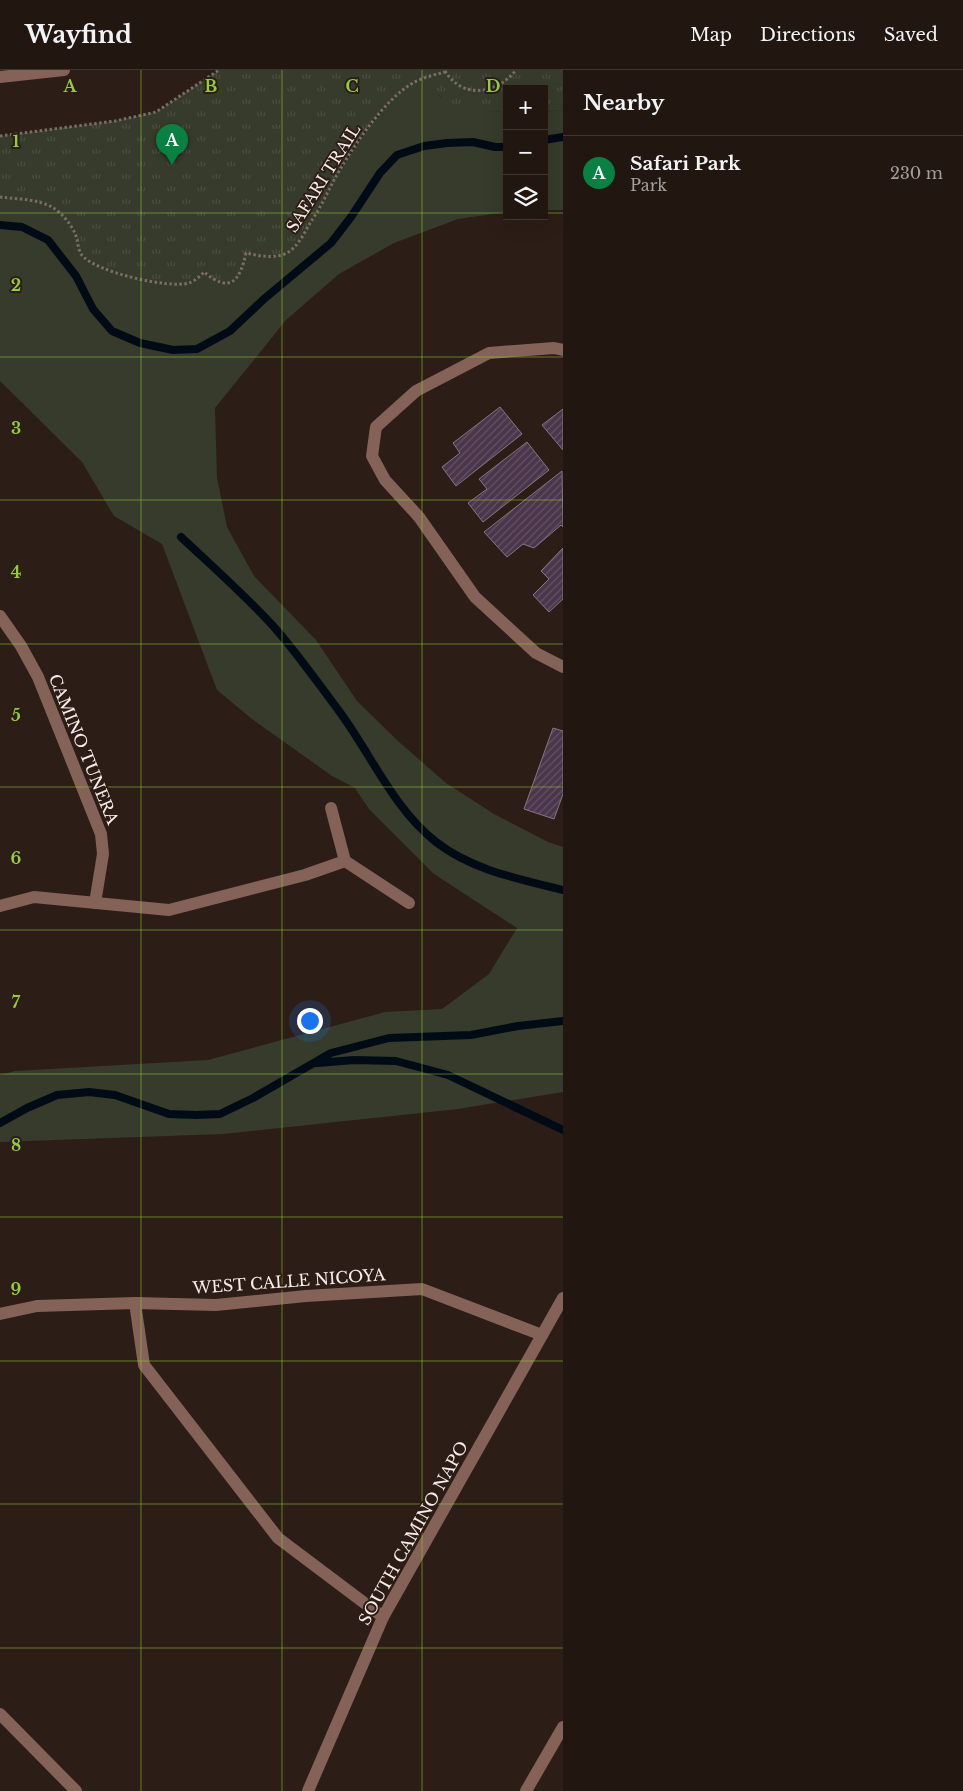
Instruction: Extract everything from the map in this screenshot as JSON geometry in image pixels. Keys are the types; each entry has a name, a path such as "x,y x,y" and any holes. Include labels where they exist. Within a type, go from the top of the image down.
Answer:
{"street":[{"path":"0,77 64,70"},
{"path":"563,350 554,348 490,353 416,391 376,427 372,456 385,480 419,517 475,598 536,652 563,667"},
{"name":"CAMINO TUNERA","path":"0,616 21,646 38,677 101,834 103,854 95,903"},
{"path":"331,808 345,861 409,903"},
{"path":"0,906 34,897 169,910 305,875 345,861"},
{"name":"WEST CALLE NICOYA","path":"0,1314 37,1306 135,1303 216,1305 306,1296 422,1289 542,1334"},
{"name":"SOUTH CAMINO NAPO","path":"308,1791 383,1617 563,1298"},
{"path":"135,1303 144,1365 278,1538 383,1617"},
{"path":"0,1714 76,1791"},
{"path":"526,1791 563,1726"}],"path":[{"path":"0,136 115,121 156,112 219,70"},
{"path":"445,71 456,83 468,89 482,91 496,88 508,80 516,70"},
{"name":"SAFARI TRAIL","path":"0,197 39,202 53,207 71,226 81,254 98,267 145,280 178,284 189,283 204,272 218,282 226,284 238,278 246,253 273,257 286,253 296,245 318,212 334,179 358,142 378,116 392,100 413,83 445,71"}],"green space":[{"path":"219,70 563,70 563,110 548,112 548,85 503,85 503,112 472,110 455,106 437,93 427,77 413,84 399,94 373,121 351,151 307,230 293,247 277,256 246,253 237,277 228,283 214,279 205,272 189,283 179,284 166,284 115,273 88,261 81,254 72,228 63,216 52,207 33,201 0,197 0,136 115,121 156,112"},
{"path":"427,77 440,97 488,111 503,112 503,213 458,219 394,243 339,274 286,320 215,408 217,478 227,527 254,576 316,640 357,701 399,742 446,783 494,814 548,842 563,847 563,1092 458,1109 223,1134 0,1142 0,1075 15,1071 208,1060 385,1012 442,1009 489,974 517,928 434,874 369,809 355,788 332,776 252,719 217,690 162,544 114,516 82,462 0,381 0,197 33,201 52,207 63,216 72,228 81,254 88,261 100,267 132,278 166,284 189,283 204,272 210,277 246,253 273,257 296,245 318,212 334,179 369,127 392,100 413,83"},
{"path":"563,110 563,210 548,210 548,112"}],"building":[{"path":"500,407 522,434 456,486 442,467 460,453 453,443"},
{"path":"563,409 563,450 542,425"},
{"path":"527,442 549,470 483,522 468,503 487,489 479,479"},
{"path":"562,471 563,527 561,525 534,548 523,544 507,557 484,532"},
{"path":"563,548 563,599 549,612 533,595 549,579 541,571"},
{"path":"553,728 563,731 563,794 554,819 524,809"}],"waterway":[{"path":"548,139 563,137"},
{"path":"0,225 22,227 48,240 76,276 93,309 112,331 140,343 173,350 197,349 230,331 264,299 331,243 380,173 397,155 424,146 447,143 473,142 503,147"},
{"path":"181,537 240,592 283,637 351,728 395,797 407,813 436,842 450,852 480,867 563,890"},
{"path":"0,1123 27,1108 57,1095 89,1092 115,1095 169,1114 220,1114 253,1098 331,1053 389,1038 471,1035 518,1026 563,1021"},
{"path":"317,1063 354,1060 396,1061 448,1075 563,1130"}],"place":[{"name":"Safari Park","path":"172,165"}]}
